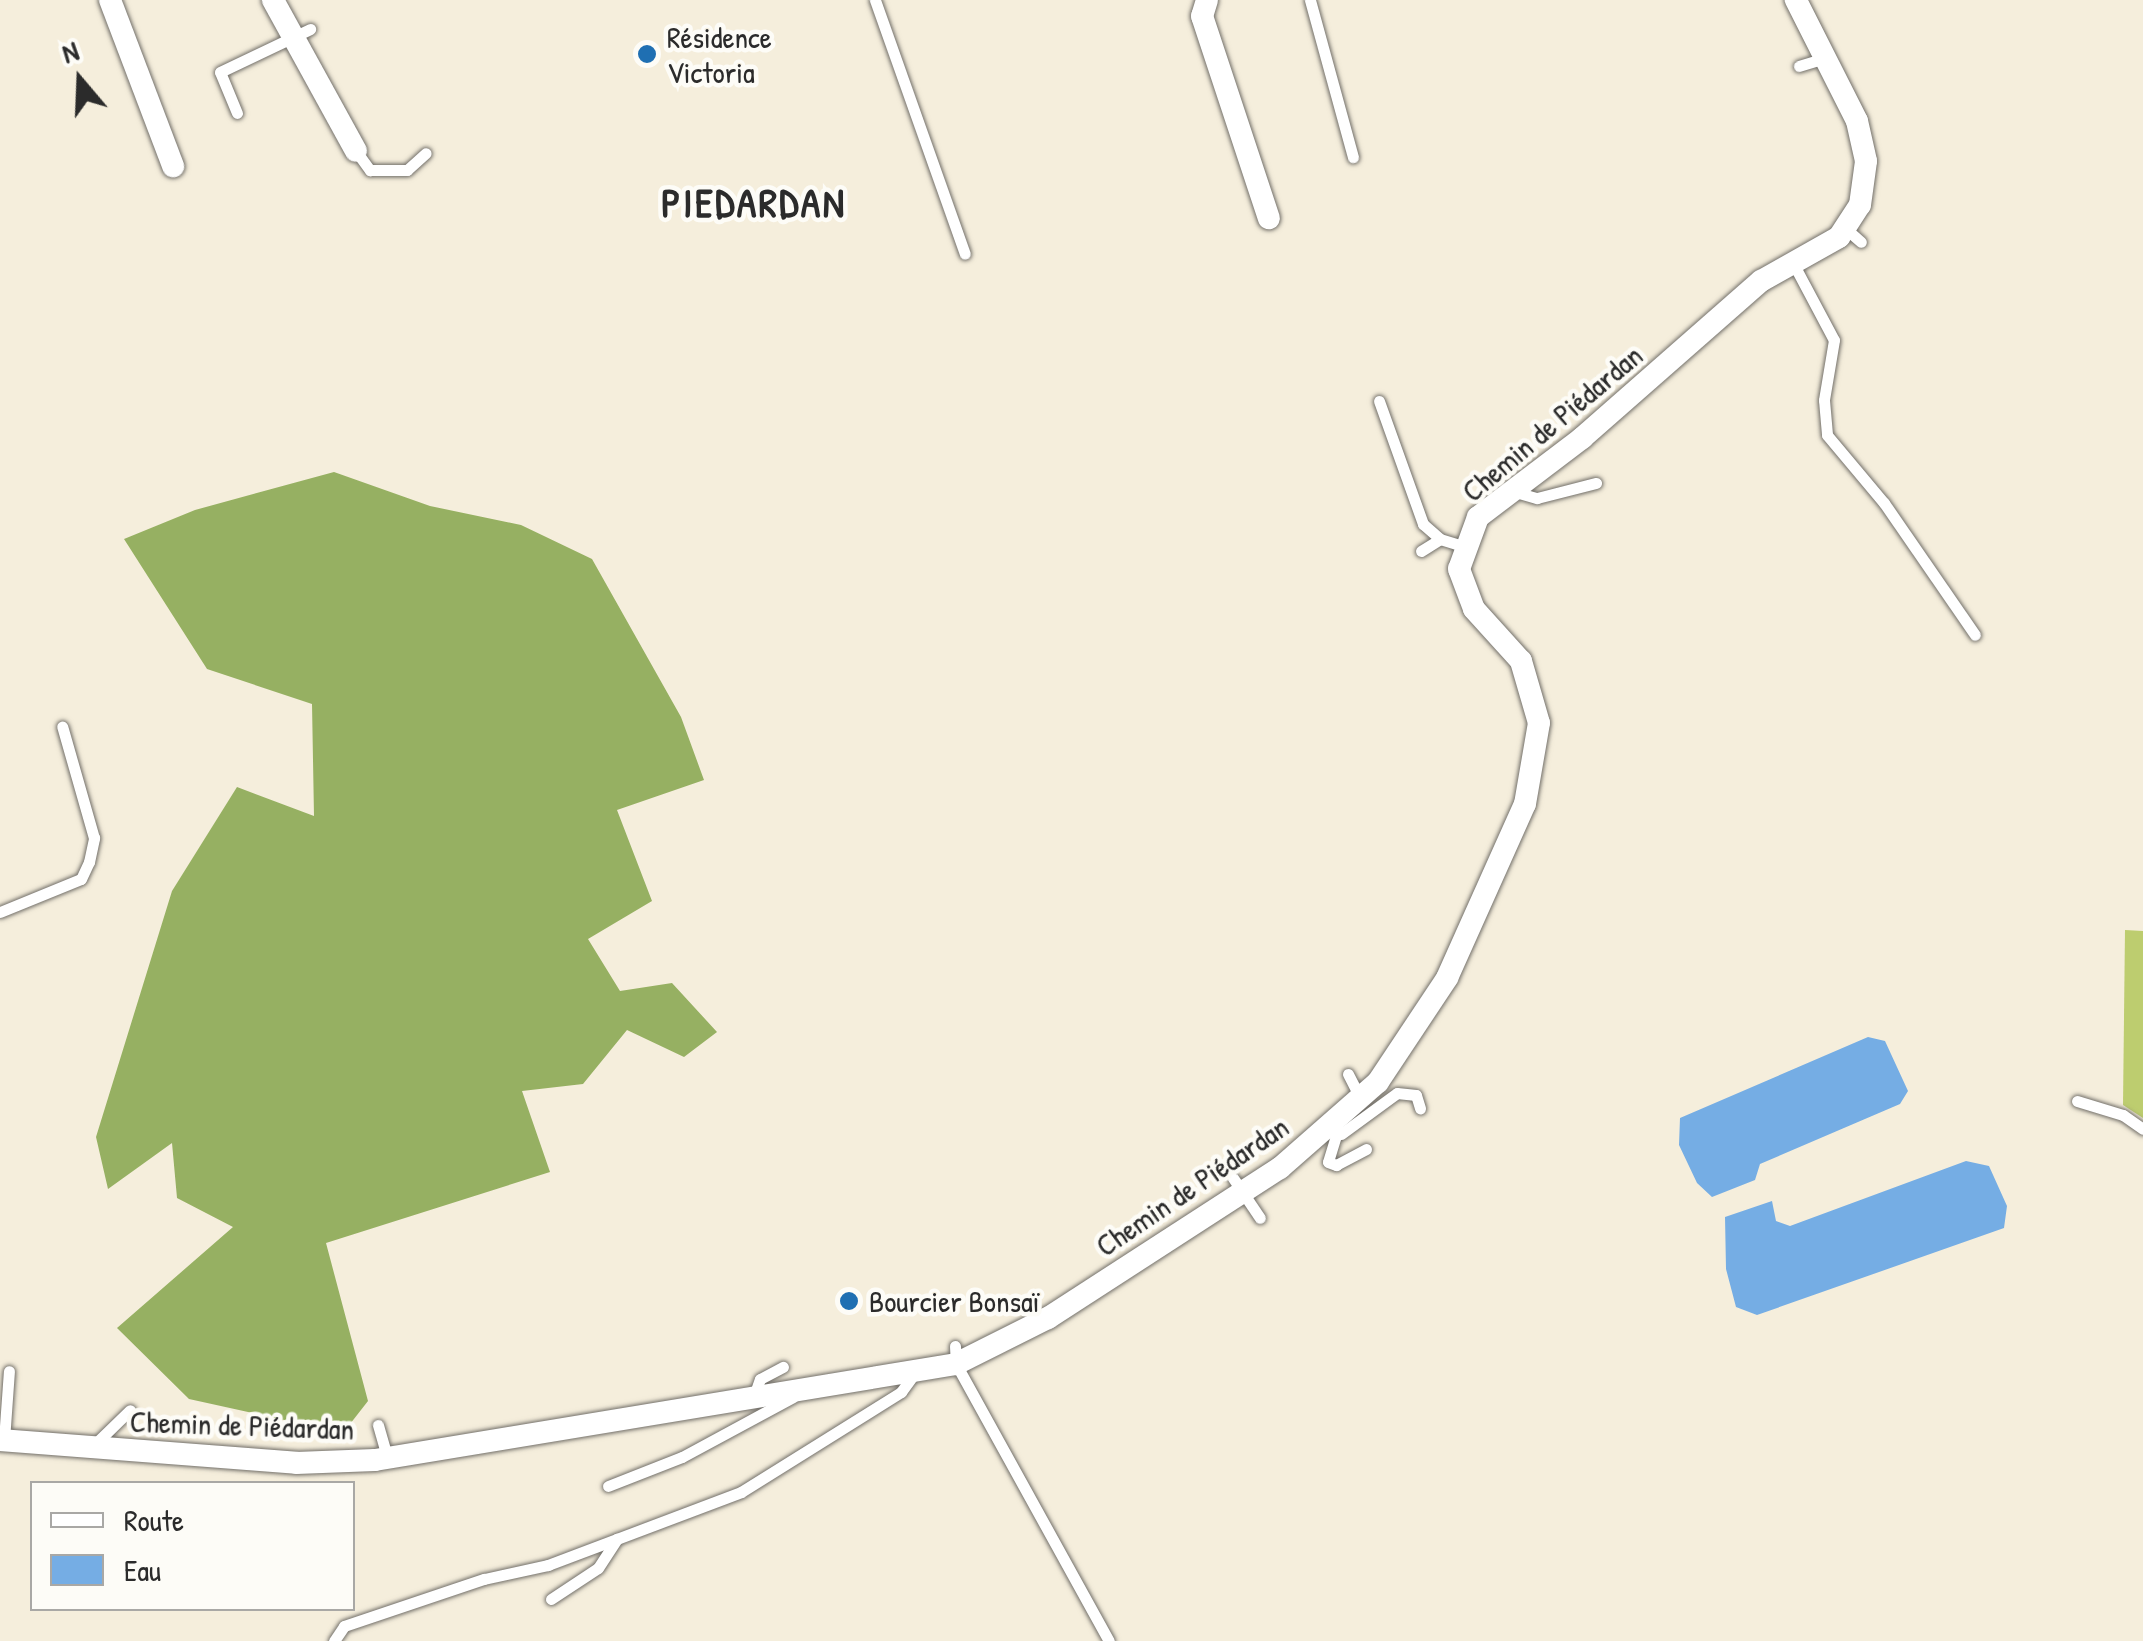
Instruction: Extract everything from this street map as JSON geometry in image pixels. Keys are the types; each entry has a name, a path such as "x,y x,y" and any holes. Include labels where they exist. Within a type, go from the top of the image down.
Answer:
{"street":[{"path":"110,0 173,166"},
{"path":"273,0 301,30 335,94 356,152"},
{"path":"1207,0 1202,16 1269,218"},
{"name":"Chemin de Piédardan","path":"2,1440 296,1464 388,1458 916,1371 1048,1318 1239,1184 1337,1128 1378,1082 1447,978 1525,804 1545,719 1521,661 1474,609 1459,569 1478,517 1761,281 1853,235 1866,161 1858,121 1796,0"}],"lane":[{"path":"875,0 965,254"},
{"path":"1310,0 1353,158"},
{"path":"237,114 220,72 301,30"},
{"path":"1799,66 1825,58"},
{"path":"356,152 370,170 407,170 426,152"},
{"path":"1793,263 1834,340 1824,400 1828,435 1884,502 1976,635"},
{"path":"1379,401 1423,524 1440,538 1467,547"},
{"path":"1512,491 1537,498 1596,482"},
{"path":"1421,551 1440,538"},
{"path":"0,912 81,879 90,862 94,838 62,726"},
{"path":"1348,1074 1360,1098"},
{"path":"1366,1149 1336,1165 1328,1162 1337,1128 1397,1093 1416,1095 1420,1108"},
{"path":"2077,1101 2123,1114 2143,1129"},
{"path":"1239,1184 1260,1218"},
{"path":"956,1355 1109,1641"},
{"path":"753,1399 760,1379 784,1368"},
{"path":"2,1440 9,1371"},
{"path":"334,1641 344,1626 617,1539 741,1492 901,1392 916,1371"},
{"path":"608,1486 682,1457 800,1391"},
{"path":"92,1448 130,1410"},
{"path":"378,1425 388,1458"},
{"path":"552,1599 598,1568 617,1539"}],"green space":[{"path":"334,472 430,506 521,525 592,559 681,717 704,780 617,810 652,901 588,939 620,991 672,983 717,1032 684,1057 627,1030 583,1084 522,1091 550,1172 326,1243 368,1401 343,1433 189,1399 117,1328 233,1227 177,1198 172,1143 108,1189 96,1137 172,891 237,787 314,816 312,704 207,669 124,539 195,510"},
{"path":"2125,930 2143,931 2143,1118 2123,1105"}],"water":[{"path":"1868,1037 1885,1041 1908,1091 1900,1104 1760,1164 1755,1180 1712,1197 1697,1183 1679,1145 1680,1118"},
{"path":"1966,1161 1989,1166 2007,1206 2004,1228 1757,1315 1736,1307 1726,1269 1725,1217 1772,1201 1776,1221 1790,1226"}],"place":[{"name":"Résidence Victoria","path":"647,54"},
{"name":"Bourcier Bonsaï","path":"849,1301"}],"district":[{"name":"PIEDARDAN","path":"754,202"}]}
